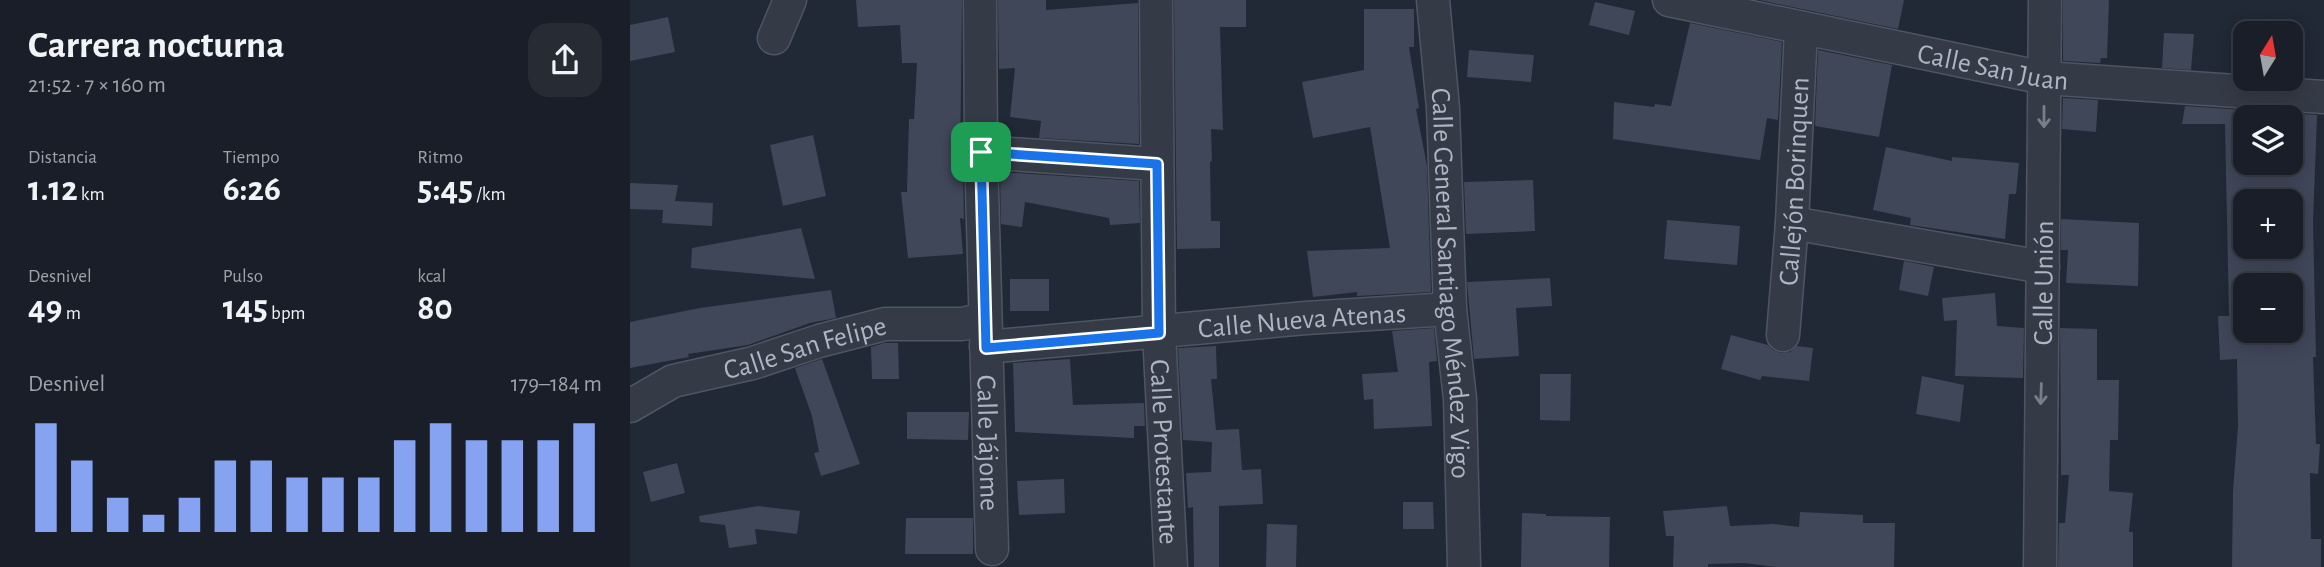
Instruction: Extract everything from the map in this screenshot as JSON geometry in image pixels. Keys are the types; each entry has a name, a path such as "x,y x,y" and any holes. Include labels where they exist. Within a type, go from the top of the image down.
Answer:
{"street":[{"path":"774,38 790,0"},
{"name":"Calle Jájome","path":"980,0 981,152 992,549"},
{"name":"Calle Protestante","path":"1156,0 1159,333 1171,567"},
{"name":"Calle General Santiago Méndez Vigo","path":"1433,0 1443,108 1450,309 1460,399 1464,567"},
{"name":"Calle San Juan","path":"1668,0 1759,9 1801,28 2044,78 2324,97"},
{"name":"Calle Unión","path":"2040,567 2045,0"},
{"name":"Callejón Borinquen","path":"1783,335 1792,222 1801,28"},
{"path":"981,152 1157,164"},
{"path":"1792,222 2043,267"},
{"name":"Calle Nueva Atenas","path":"986,333 1159,333 1307,318 1450,309"},
{"name":"Calle San Felipe","path":"630,406 673,381 753,363 819,341 885,324 962,324 986,333"}],"building":[{"path":"856,0 962,0 960,170 963,170 964,219 960,218 963,254 908,258 901,192 907,192 909,119 914,119 917,63 902,63 900,25 858,27"},
{"path":"998,0 1046,0 1046,10 1138,3 1139,144 1039,138 1041,121 1010,117 1015,68 999,69"},
{"path":"1174,0 1246,0 1246,27 1220,27 1223,130 1211,129 1210,162 1211,221 1220,221 1220,248 1177,249"},
{"path":"1759,0 1904,0 1898,29"},
{"path":"2063,0 2109,0 2107,58 2101,58 2100,63 2063,61"},
{"path":"1595,2 1635,11 1629,35 1589,25"},
{"path":"1364,9 1414,9 1414,47 1409,47 1419,108 1416,109 1427,166 1431,292 1357,296 1357,292 1313,297 1307,251 1390,248 1370,127 1313,138 1302,82 1364,70"},
{"path":"668,17 675,52 630,61 630,25"},
{"path":"1690,23 1782,42 1778,120 1767,118 1760,160 1613,139 1614,102 1654,107 1655,104 1671,106"},
{"path":"2164,33 2194,34 2191,70 2162,68"},
{"path":"1469,50 1534,55 1531,82 1467,77"},
{"path":"1818,50 1892,65 1879,137 1815,126"},
{"path":"2063,98 2098,100 2096,132 2062,129"},
{"path":"2185,106 2233,109 2233,175 2303,175 2303,114 2317,115 2313,222 2316,357 2313,357 2316,444 2320,444 2318,474 2310,473 2311,539 2321,539 2321,567 2232,567 2233,491 2238,426 2237,359 2220,360 2218,316 2229,316 2225,124 2182,124"},
{"path":"813,135 826,196 783,206 770,145"},
{"path":"1886,147 1952,161 1952,157 2019,163 2016,194 2009,194 2005,239 1910,225 1911,218 1873,210"},
{"path":"1000,172 1139,181 1140,223 1110,225 1109,218 1025,202 1022,227 1001,224"},
{"path":"1533,180 1535,231 1466,234 1464,182"},
{"path":"630,183 678,185 675,201 713,203 712,226 662,223 663,210 630,209"},
{"path":"2061,219 2139,223 2138,286 2066,283 2068,250 2061,250"},
{"path":"1667,220 1740,226 1737,265 1664,259"},
{"path":"801,228 815,279 691,268 692,248"},
{"path":"1904,261 1934,267 1928,296 1899,290"},
{"path":"1550,278 1552,306 1516,308 1519,356 1474,359 1467,282"},
{"path":"1010,279 1049,279 1049,311 1010,311"},
{"path":"831,290 836,318 810,323 748,345 688,354 689,357 630,368 630,322 700,308"},
{"path":"1995,293 1997,326 2024,328 2023,378 1955,376 1957,320 1944,321 1942,298"},
{"path":"1434,328 1437,361 1429,362 1432,426 1374,429 1373,399 1364,400 1362,374 1398,372 1392,331"},
{"path":"2060,328 2097,329 2097,380 2119,380 2118,440 2110,440 2109,491 2133,493 2129,532 2133,532 2133,567 2058,567 2059,523 2065,523 2069,475 2061,475"},
{"path":"1731,335 1768,345 1781,353 1790,352 1797,346 1813,348 1809,381 1762,376 1760,380 1721,369"},
{"path":"898,343 899,379 872,379 871,347"},
{"path":"1216,346 1217,379 1211,379 1216,430 1239,429 1242,470 1261,469 1263,504 1219,506 1219,567 1194,567 1193,507 1188,508 1186,473 1211,472 1212,442 1183,440 1178,348"},
{"path":"822,359 860,464 821,476 814,453 819,452 812,416 795,368"},
{"path":"1070,359 1073,405 1144,403 1145,426 1134,426 1134,438 1015,432 1013,363"},
{"path":"1540,374 1571,374 1570,421 1540,420"},
{"path":"1922,376 1964,385 1960,422 1916,414"},
{"path":"907,412 969,412 968,440 907,439"},
{"path":"677,463 685,493 651,502 643,472"},
{"path":"1064,479 1065,513 1019,515 1017,481"},
{"path":"1403,502 1433,502 1434,529 1403,529"},
{"path":"758,506 800,511 797,534 755,529 757,544 729,548 725,525 700,522 699,516"},
{"path":"1727,506 1730,526 1773,524 1799,527 1800,512 1863,515 1863,523 1895,523 1894,567 1776,567 1744,563 1673,567 1674,536 1666,536 1663,511"},
{"path":"1522,513 1610,517 1609,567 1521,567"},
{"path":"906,518 973,518 973,554 905,554"},
{"path":"1267,524 1297,525 1296,567 1266,567"}],"route":[{"path":"981,152 1157,164 1159,333 986,348 981,152"}]}
